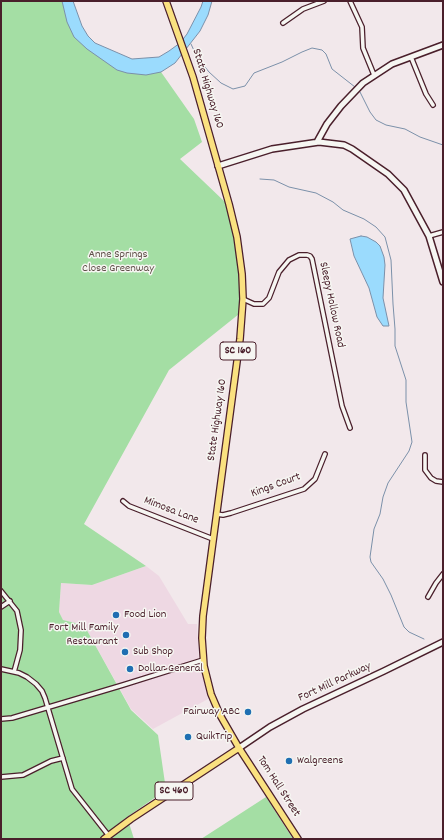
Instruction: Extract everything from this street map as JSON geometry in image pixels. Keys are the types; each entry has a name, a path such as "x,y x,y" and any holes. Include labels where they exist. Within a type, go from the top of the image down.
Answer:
{"main road":[{"name":"State Highway 160","path":"166,1 193,77 218,166 237,237 242,274 243,299 239,345 203,616 202,638 203,660 215,704 240,748"},
{"path":"317,142 327,124 352,93 374,75 392,64 443,45"},
{"path":"218,166 272,149 317,142 329,142 344,145 365,157 388,174 404,190 429,236 443,282"},
{"name":"Fort Mill Parkway","path":"240,748 270,727 303,709 443,642"},
{"name":"SC 460","path":"107,837 131,819 240,748"},
{"name":"Tom Hall Street","path":"240,748 298,839"}],"street":[{"path":"283,23 303,9 324,1"},
{"path":"350,1 362,27 363,48 374,75"},
{"path":"411,57 426,94 433,106"},
{"path":"429,236 443,232"},
{"name":"Sleepy Hollow Road","path":"243,299 254,304 263,304 269,298 279,272 289,260 299,255 310,256 312,259 342,406 350,428"},
{"name":"Kings Court","path":"216,514 223,515 231,513 304,489 315,479 326,454"},
{"path":"425,455 425,470 436,482 443,482"},
{"name":"Mimosa Lane","path":"123,501 130,506 213,539"},
{"path":"428,597 443,574"},
{"path":"1,590 16,611 21,630 20,650 14,672"},
{"path":"1,607 10,601"},
{"path":"1,719 12,718 123,686 203,660"},
{"path":"1,669 27,677 36,684 45,698 75,794 107,837"},
{"path":"1,777 23,775 51,761 63,758"}],"shaded area":[{"path":"146,566 159,576 188,624 197,624 199,662 208,699 153,729 131,709 84,625 63,620 59,612 61,583 92,585"}],"green space":[{"name":"Anne Springs Close Greenway","path":"1,1 67,1 73,22 108,57 158,65 161,72 194,119 202,142 180,159 225,202 235,238 240,274 239,314 169,370 84,524 146,566 92,585 61,583 59,612 63,620 84,625 131,710 158,735 166,790 127,817 99,839 1,839"},
{"path":"266,797 293,839 201,839"},
{"path":"129,823 134,839 109,839"}],"water":[{"path":"62,1 73,1 82,26 88,36 95,43 132,59 159,57 169,51 180,43 187,34 203,1 212,1 208,15 200,31 175,63 161,72 146,75 127,73 117,70 87,49 74,37 67,22"},
{"path":"361,236 367,237 376,242 380,246 384,257 383,298 389,326 383,326 377,317 369,288 354,256 350,239"}],"waterway":[{"path":"191,44 197,57 209,72 221,83 233,89 245,86 254,73 312,48 322,50 326,54 332,69 355,87"},
{"path":"360,92 370,112 376,120 386,125 405,129 420,137 443,145"},
{"path":"260,179 274,180 289,187 316,193 333,202 343,210 364,219 376,227 385,237 391,260 395,346 406,380 406,402 412,442 409,451 388,483 383,497 380,514 374,529 370,557 371,562 383,579 391,595 404,627 409,632 424,639"}],"place":[{"name":"Food Lion","path":"116,615"},
{"name":"Fort Mill Family Restaurant","path":"126,635"},
{"name":"Sub Shop","path":"125,652"},
{"name":"Dollar General","path":"130,669"},
{"name":"Fairway ABC","path":"248,712"},
{"name":"QuikTrip","path":"188,737"},
{"name":"Walgreens","path":"289,761"}]}
